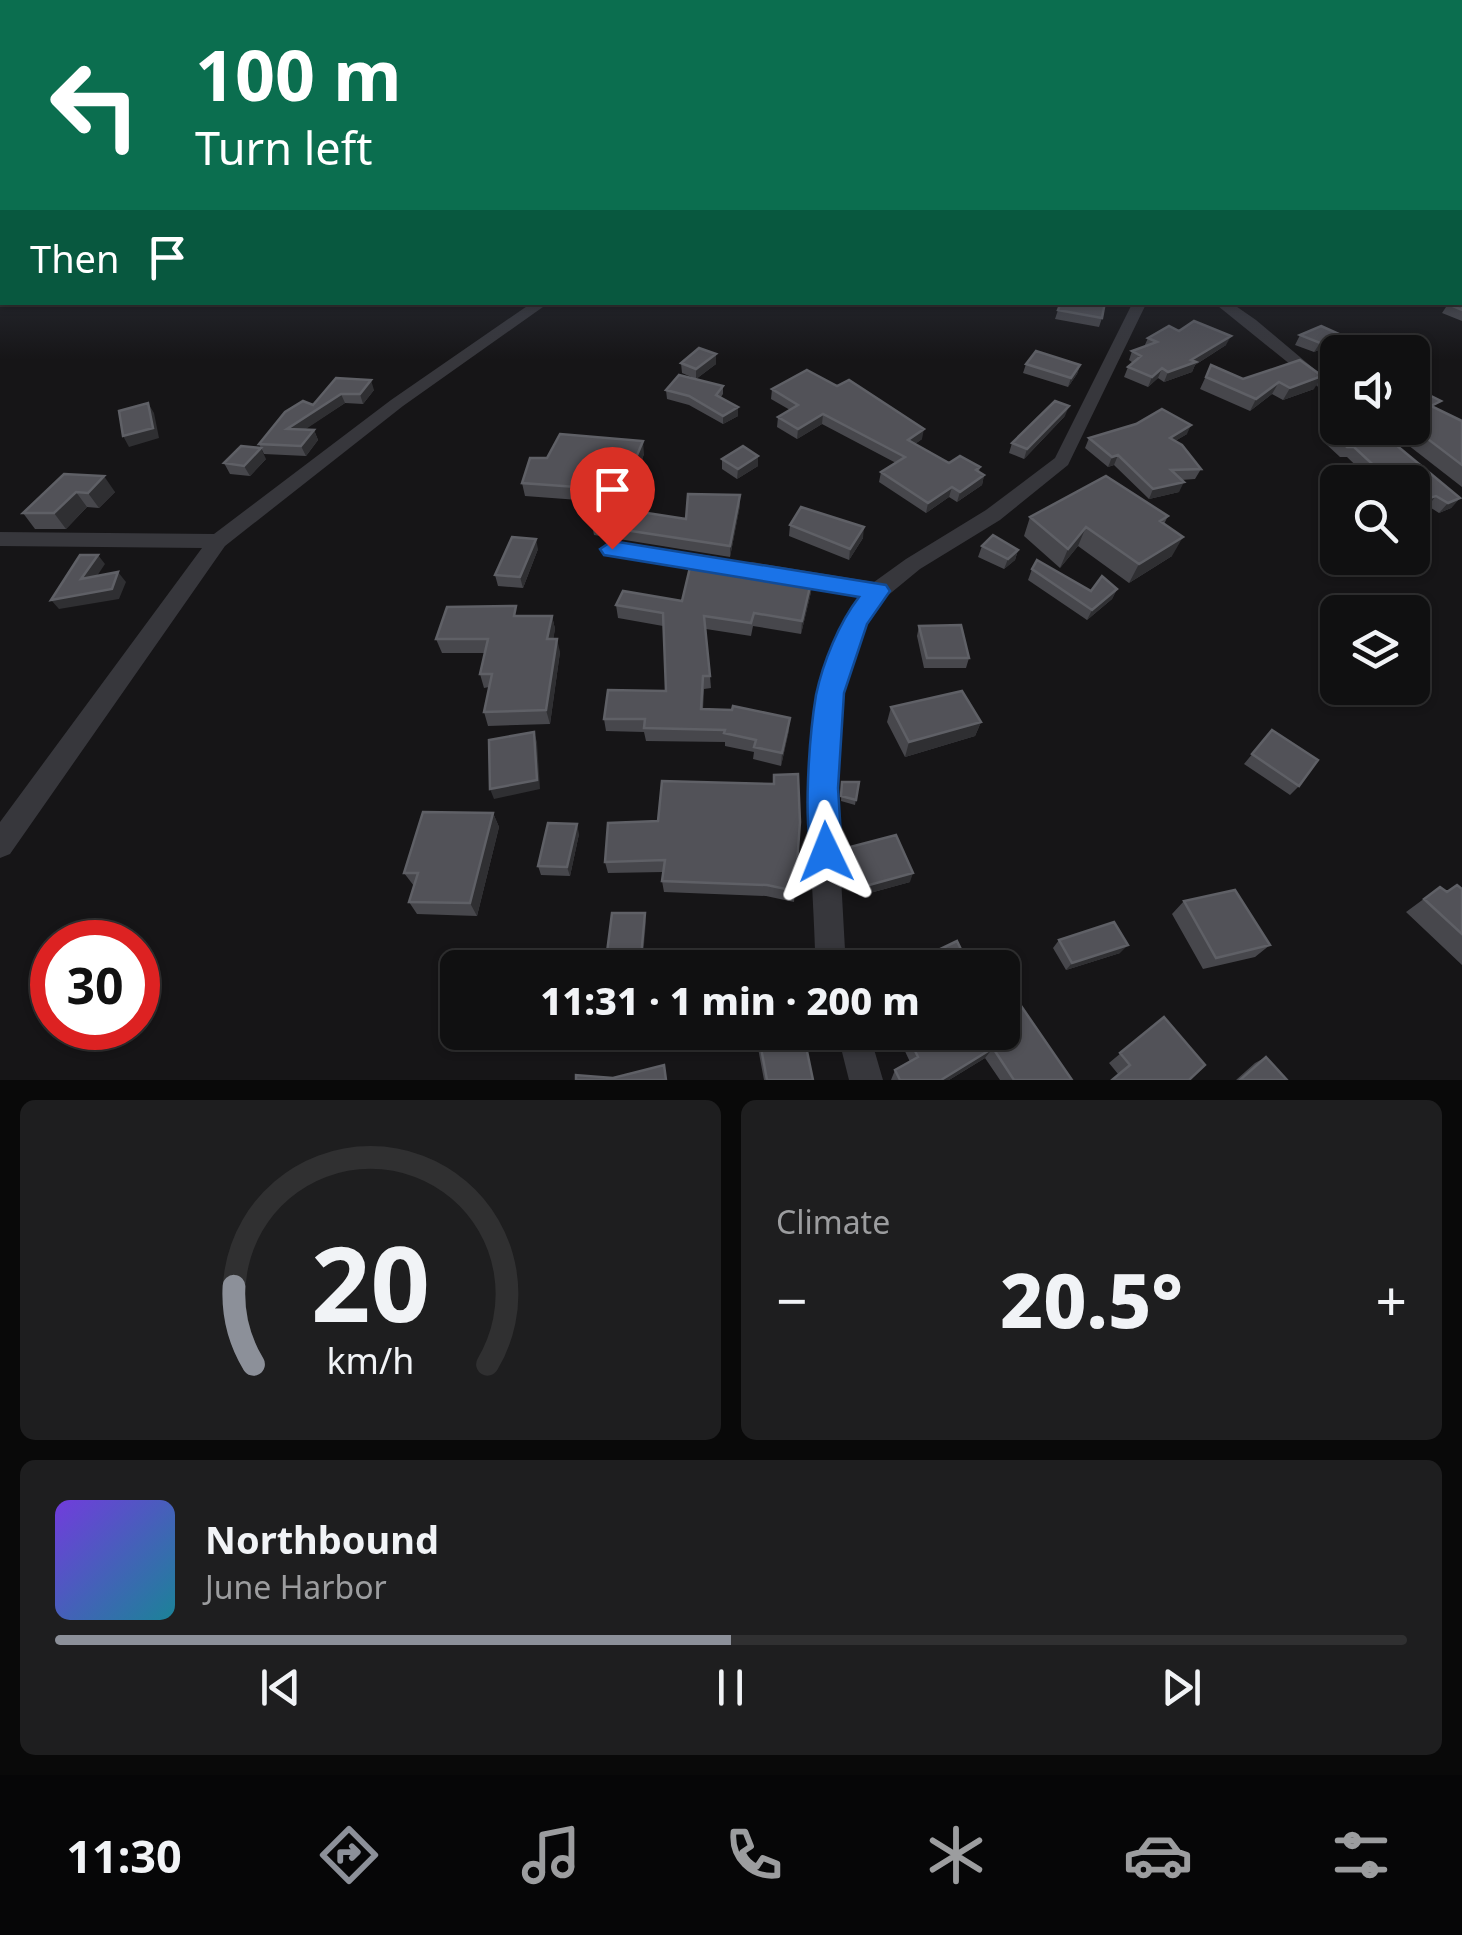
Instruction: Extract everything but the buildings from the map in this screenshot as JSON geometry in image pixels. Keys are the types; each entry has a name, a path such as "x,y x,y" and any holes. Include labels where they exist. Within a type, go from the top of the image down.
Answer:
{"street":[{"path":"0,845 218,540 397,403 539,305"},
{"path":"830,950 824,788 830,693 855,620 878,591 912,564 994,515 1062,461 1139,305"},
{"path":"1224,305 1320,382"},
{"path":"0,539 218,540"},
{"path":"612,549 878,591"},
{"path":"858,1050 866,1080"}],"route":[{"path":"612,549 878,591 855,620 830,693 824,788 826,852"}]}
